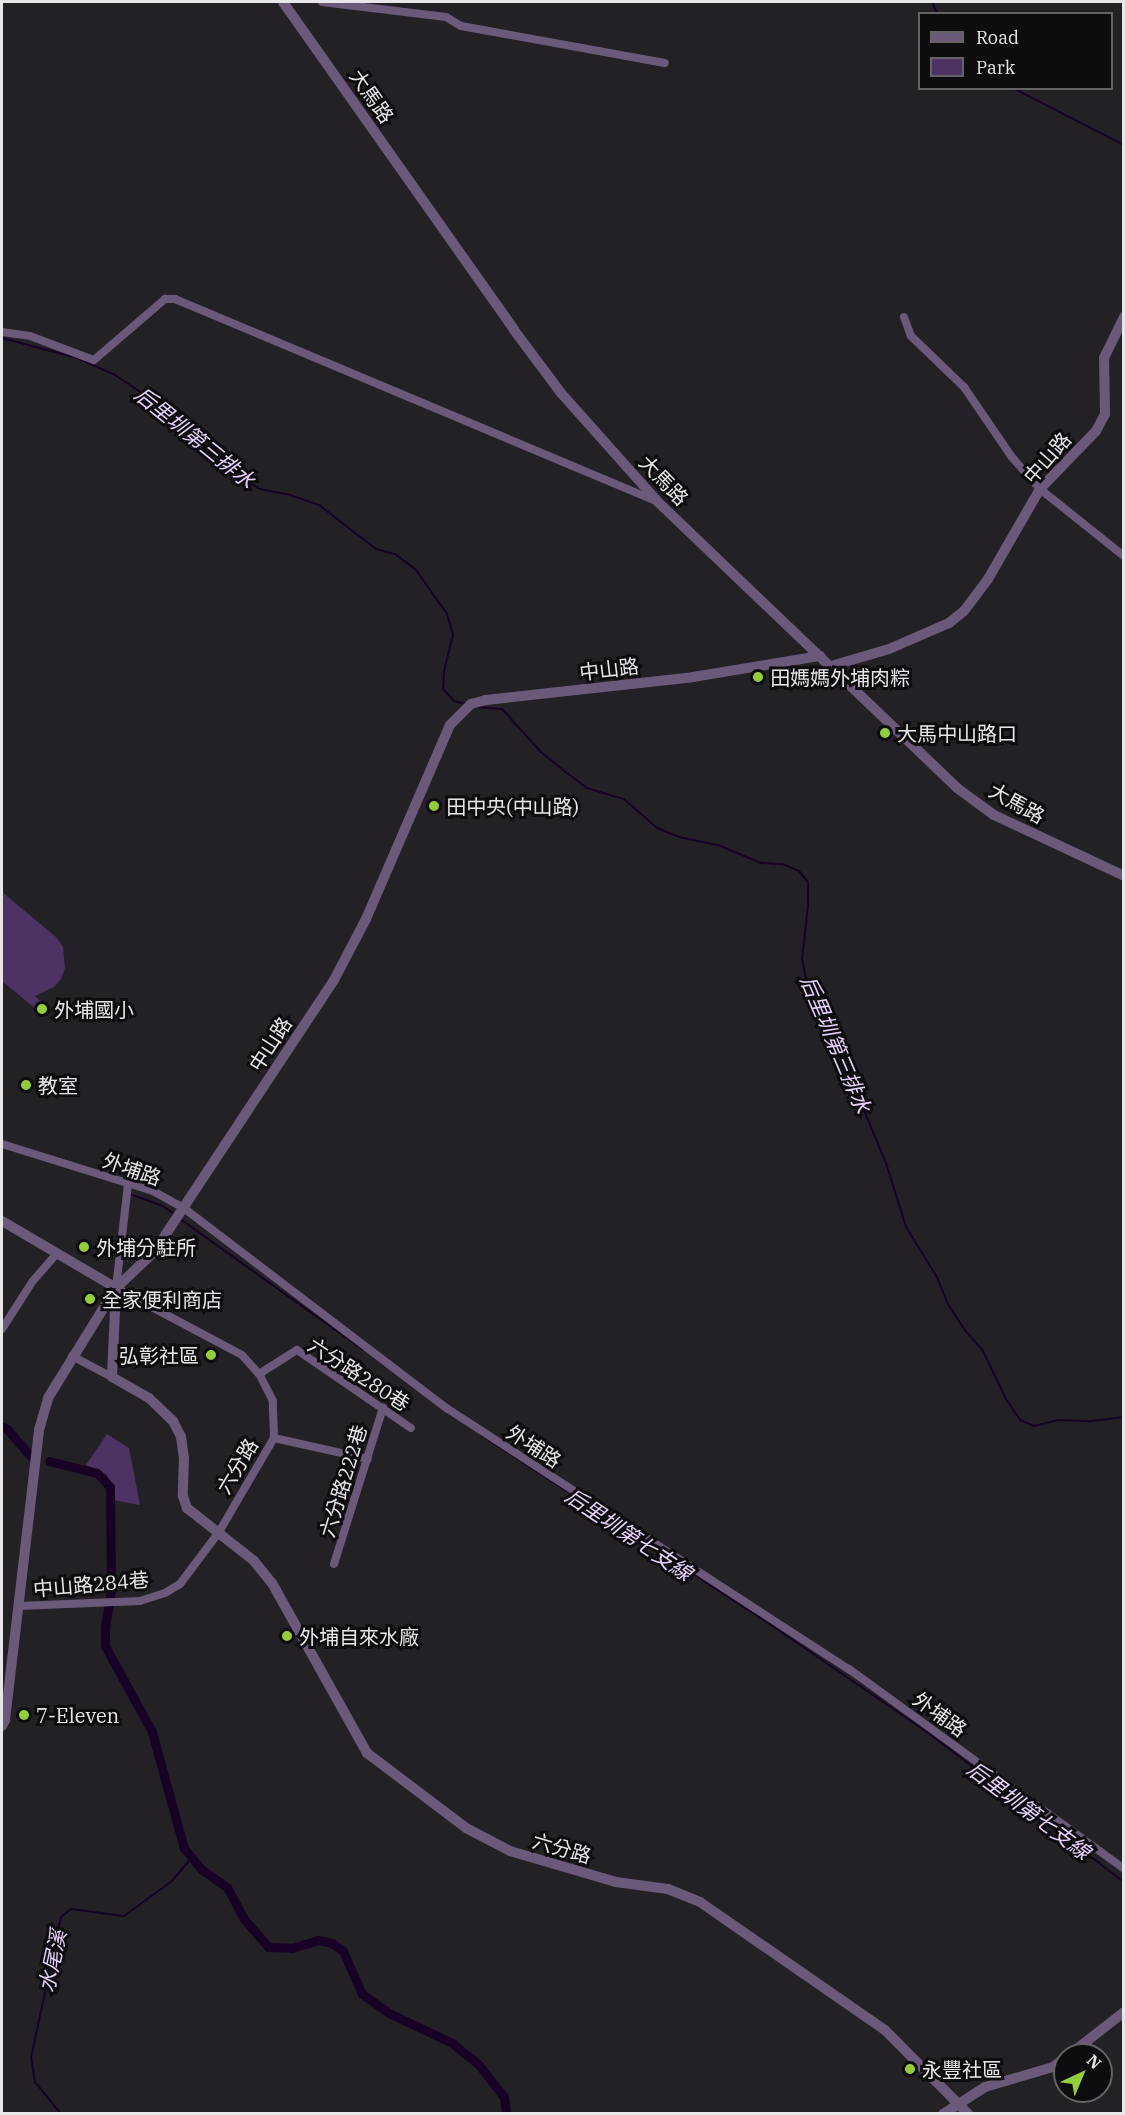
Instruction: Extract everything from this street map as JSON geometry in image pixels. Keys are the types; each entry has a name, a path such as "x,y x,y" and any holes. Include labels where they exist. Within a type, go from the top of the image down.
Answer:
{"street":[{"name":"大馬路","path":"283,2 520,339 567,400 658,502 957,788 994,815 1124,876"},
{"path":"322,2 446,17 461,26 665,63"},
{"path":"2,332 30,336 94,360 165,299 175,300 658,502"},
{"path":"904,317 912,336 964,387 1011,456 1040,489 1124,556"},
{"name":"中山路","path":"831,666 889,649 949,623 964,611 988,579 1040,489 1096,430 1105,414 1104,358 1124,317"},
{"name":"中山路","path":"2,1726 6,1720 25,1537 34,1485 39,1430 48,1398 116,1288 154,1252 334,980 366,919 450,725 471,704 693,677 820,656"},
{"name":"外埔路","path":"2,1144 153,1191 184,1209 448,1409 849,1669 1124,1869"},
{"path":"72,1356 112,1377 116,1288 129,1184"},
{"path":"2,1221 116,1288 242,1355 259,1374 273,1401 274,1438"},
{"path":"2,1329 33,1282 57,1254"},
{"name":"六分路280巷","path":"259,1374 297,1350 411,1428"},
{"name":"六分路","path":"112,1377 149,1398 173,1421 181,1437 184,1458 183,1496 187,1508 254,1561 272,1583 367,1753 466,1828 510,1851 616,1882 669,1888 700,1902 885,2030 968,2114"},
{"name":"六分路222巷","path":"334,1564 383,1408"},
{"name":"六分路","path":"219,1532 274,1438 368,1459"},
{"name":"中山路284巷","path":"19,1606 140,1600 165,1593 180,1584 219,1532"},
{"path":"1084,2043 1124,2012"},
{"path":"943,2114 985,2087 1053,2067"}],"green space":[{"path":"2,892 56,937 63,947 65,968 61,979 54,987 35,996 42,1002 36,1009 2,981"},
{"path":"107,1434 129,1448 140,1505 113,1500 113,1485 106,1474 86,1465"}],"waterway":[{"path":"932,2 936,12"},
{"path":"1017,90 1124,145"},
{"name":"后里圳第三排水","path":"2,338 77,358 115,375 169,411 235,474 260,489 290,495 319,505 376,549 395,554 416,570 447,614 453,635 444,672 443,689 454,701 465,704"},
{"name":"后里圳第三排水","path":"477,707 502,709 541,752 567,773 587,788 624,799 657,828 679,837 718,845 761,863 783,864 799,871 808,882 808,906 802,959 807,985 834,1037 887,1166 906,1227 937,1277 948,1304 964,1329 983,1351 1006,1399 1020,1420 1034,1426 1058,1420 1092,1421 1124,1417"},
{"name":"后里圳第七支線","path":"130,1194 161,1205 175,1214"},
{"name":"后里圳第七支線","path":"179,1218 362,1349"},
{"path":"2,1426 31,1457"},
{"name":"后里圳第七支線","path":"481,1435 777,1629 931,1735 1124,1882"},
{"path":"49,1461 97,1473 110,1487 111,1590 105,1626 105,1646 152,1732 184,1848 201,1869 227,1887 244,1919 268,1947 292,1948 318,1940 332,1943 343,1951 362,1994 391,2014 452,2043 479,2065 504,2097 506,2114"},
{"name":"水尾溪","path":"61,2114 35,2082 31,2058 61,1917 71,1909 124,1916 172,1881 191,1858"}],"place":[{"name":"田媽媽外埔肉粽","path":"758,677"},
{"name":"大馬中山路口","path":"885,733"},
{"name":"田中央(中山路)","path":"434,806"},
{"name":"外埔國小","path":"42,1009"},
{"name":"教室","path":"26,1085"},
{"name":"外埔分駐所","path":"84,1247"},
{"name":"全家便利商店","path":"90,1299"},
{"name":"弘彰社區","path":"211,1355"},
{"name":"外埔自來水廠","path":"287,1636"},
{"name":"7-Eleven","path":"24,1715"},
{"name":"永豐社區","path":"910,2069"}]}
